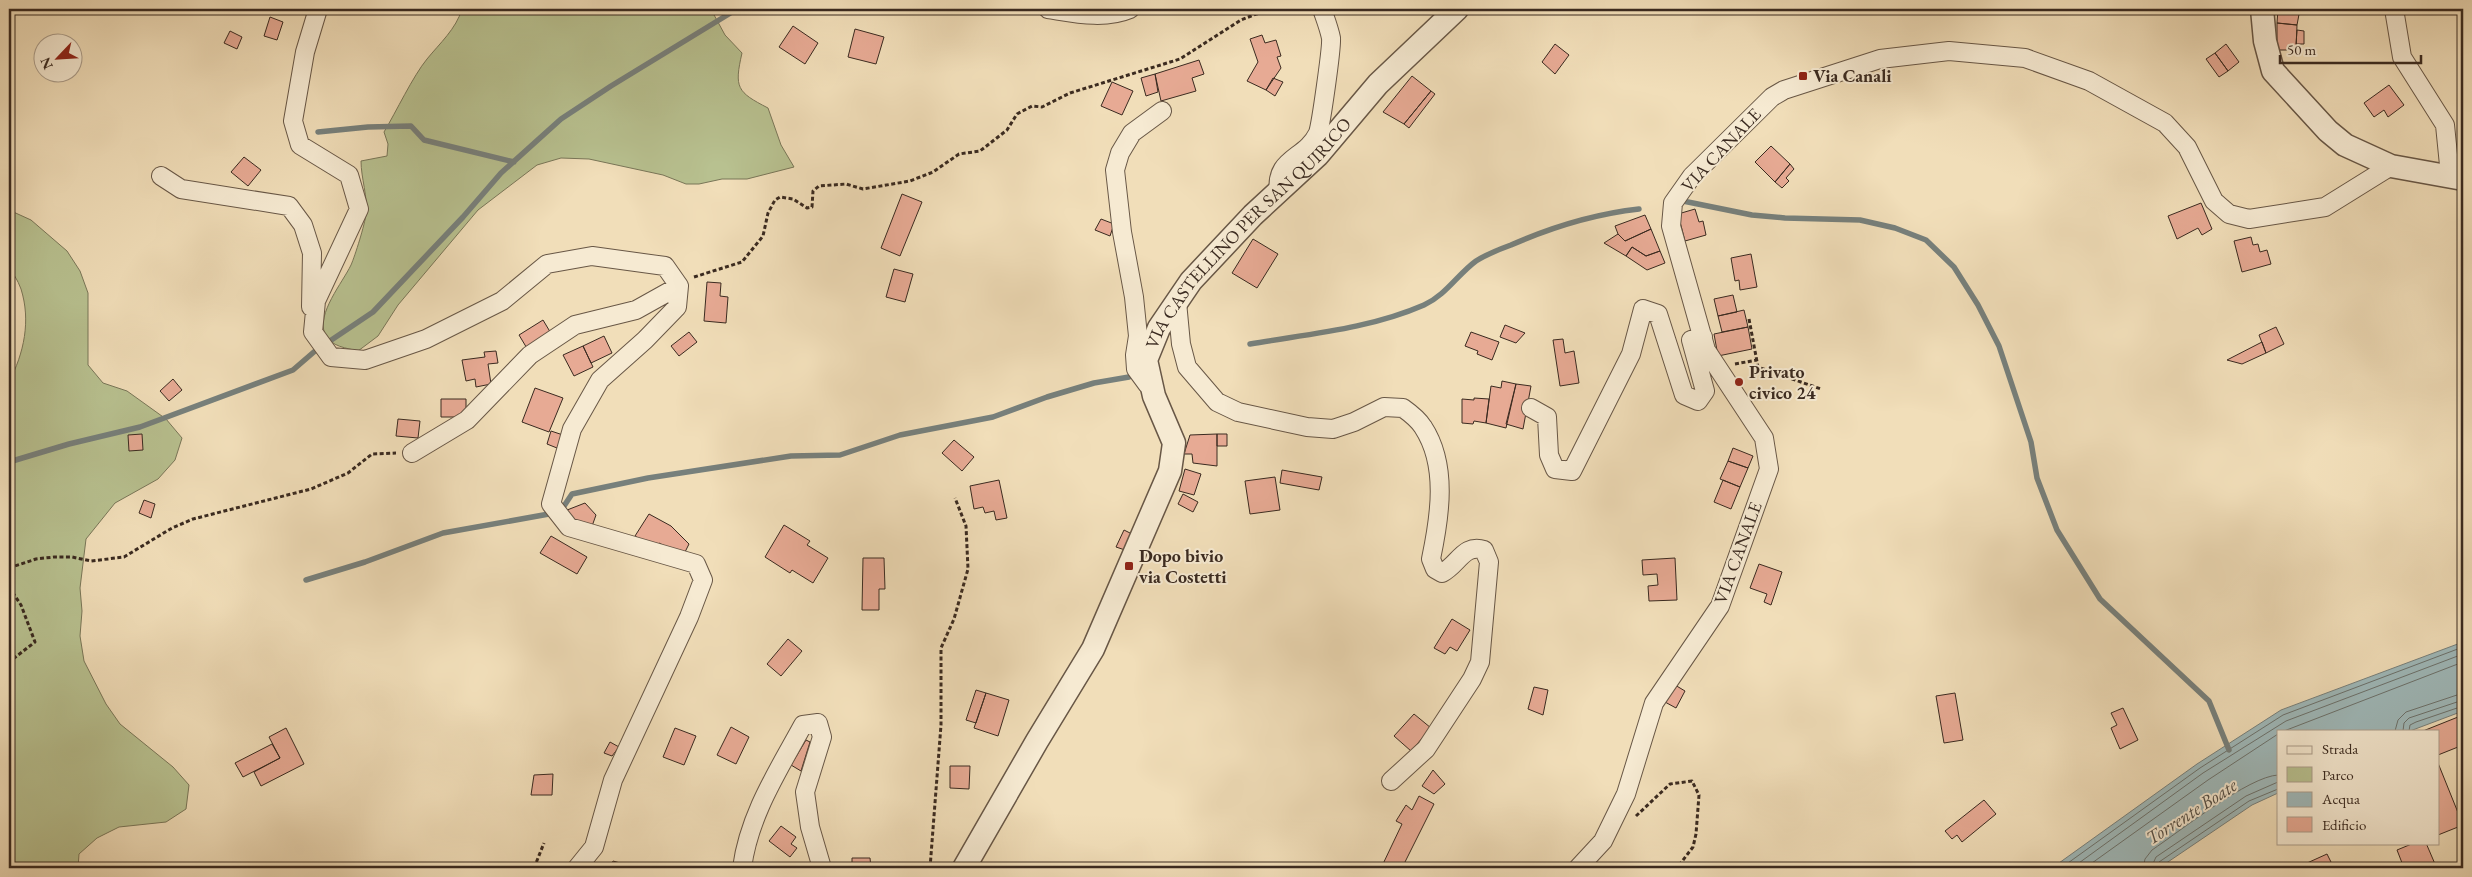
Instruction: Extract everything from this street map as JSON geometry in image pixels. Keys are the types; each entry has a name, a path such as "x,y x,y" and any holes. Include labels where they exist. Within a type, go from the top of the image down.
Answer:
{"street":[{"path":"318,9 305,52 293,121 300,146 349,175 359,210 316,302 313,332 331,357 365,360 426,339 502,301 547,264 592,256 665,266 679,286 677,307 645,340 600,380 572,429 551,504 569,527 696,564 703,580 689,617 613,780 594,847 577,868"},
{"path":"1048,9 1088,15 1122,12 1130,9"},
{"path":"1279,193 1277,179 1283,168 1307,147 1318,132 1331,40 1322,9"},
{"name":"VIA CASTELLINO PER SAN QUIRICO","path":"964,868 1037,741 1093,649 1170,472 1174,443 1153,388 1146,360 1159,328 1198,274 1253,215 1318,155 1378,84 1457,9"},
{"path":"2262,9 2264,42 2273,71 2328,131 2345,146 2391,166 2456,177 2445,125 2402,57 2394,9"},
{"name":"VIA CANALE","path":"1578,868 1603,841 1626,794 1654,703 1720,606 1769,469 1764,438 1706,350 1671,226 1673,203 1692,176 1772,97 1784,90 1880,59 1949,51 2025,58 2089,81 2166,123 2187,147 2214,201 2228,214 2249,219 2325,207 2391,166"},
{"path":"1153,388 1147,384 1136,369 1135,355 1138,336 1134,297 1122,232 1115,170 1120,152 1132,133 1162,111"},
{"path":"161,176 181,189 289,206 303,225 312,253 311,307 314,317"},
{"path":"412,453 467,420 530,355 575,325 636,310 679,286"},
{"path":"1176,302 1181,344 1187,367 1217,402 1238,412 1307,427 1333,429 1354,422 1384,407 1404,408 1422,425 1434,448 1441,494 1431,559 1435,569 1442,573 1452,569 1466,550 1477,547 1484,550 1489,562 1480,662 1472,679 1426,749 1391,781"},
{"path":"1531,408 1547,417 1549,455 1555,469 1572,471 1631,354 1643,308 1658,314 1684,395 1698,401 1705,391 1691,340 1703,337"},
{"path":"742,868 745,845 763,797 803,725 818,723 822,737 805,792 810,827 822,868"}],"path":[{"path":"679,286 708,271 742,262 763,236 768,213 775,200 780,197 793,198 807,208 812,207 813,190 819,186 846,184 863,189 910,181 933,172 959,154 980,151 1007,130 1017,114 1032,106 1042,107 1070,93 1180,59 1241,20 1256,14 1290,9"},
{"path":"1749,319 1758,367 1821,389"},
{"path":"9,568 36,559 54,557 72,557 91,561 124,557 186,522 311,489 348,474 372,454 412,453"},
{"path":"930,868 941,726 941,648 954,619 968,569 966,526 955,498"},
{"path":"9,587 21,605 35,642 9,662"},
{"path":"1634,818 1670,784 1692,781 1699,794 1696,834 1693,847 1677,868"},
{"path":"534,868 544,844"}],"green space":[{"path":"462,9 719,9 713,13 725,35 742,53 738,74 740,88 750,98 768,108 781,145 794,167 747,179 722,179 699,184 686,184 663,175 589,159 561,158 537,165 478,210 398,305 378,336 358,351 335,344 325,334 323,326 324,317 332,298 351,265 364,225 366,208 361,161 387,156 388,144 384,132 416,75 452,29"},
{"path":"764,9 835,9 799,14"},
{"path":"9,210 31,220 67,251 80,271 88,293 88,365 103,383 127,391 166,419 182,438 175,460 158,479 115,503 86,539 80,588 82,611 80,636 84,661 106,704 120,724 173,767 189,785 186,809 166,822 119,827 97,838 79,854 78,868 9,868 9,382 19,360 26,325 21,289 8,259"}],"water":[{"name":"Torrente Boate","path":"2463,642 2463,711 2413,730 2277,730 2277,793 2252,805 2159,868 2052,868 2197,764 2281,710"}],"building":[{"path":"2278,9 2300,9 2297,25 2277,23"},
{"path":"270,17 283,22 277,40 264,36"},
{"path":"2277,23 2297,25 2296,50 2277,50"},
{"path":"793,26 818,43 805,64 779,47"},
{"path":"855,29 884,37 876,64 848,57"},
{"path":"2297,30 2304,31 2304,44 2296,44"},
{"path":"230,31 242,37 237,49 224,43"},
{"path":"1262,35 1265,43 1276,40 1281,56 1277,57 1281,68 1266,90 1247,81 1258,62 1250,39"},
{"path":"1555,44 1569,55 1555,74 1542,62"},
{"path":"2226,44 2239,62 2228,71 2215,53"},
{"path":"2215,53 2228,71 2219,77 2206,59"},
{"path":"1199,60 1204,74 1192,78 1196,91 1161,101 1155,74"},
{"path":"1155,74 1158,92 1146,96 1141,78"},
{"path":"1412,76 1431,91 1404,124 1383,112"},
{"path":"1273,78 1283,82 1275,96 1266,90"},
{"path":"1112,82 1133,91 1122,115 1101,106"},
{"path":"2389,85 2404,105 2388,117 2384,110 2374,117 2364,103"},
{"path":"1431,91 1435,94 1409,128 1404,124"},
{"path":"1771,146 1790,164 1775,182 1755,162"},
{"path":"244,157 261,170 248,186 231,172"},
{"path":"1790,164 1794,169 1786,178 1789,181 1782,188 1775,182"},
{"path":"902,194 922,202 900,256 881,248"},
{"path":"2201,203 2212,229 2202,235 2198,228 2177,239 2168,216"},
{"path":"1695,209 1699,222 1703,221 1706,235 1685,241 1678,214"},
{"path":"1645,215 1651,229 1625,241 1618,234 1615,226"},
{"path":"1101,219 1114,224 1110,236 1095,230"},
{"path":"1651,229 1660,251 1646,256 1632,247 1626,256 1604,243 1618,234 1625,241"},
{"path":"2251,237 2253,245 2258,244 2260,252 2267,250 2271,264 2242,272 2234,241"},
{"path":"1253,239 1278,254 1257,288 1232,273"},
{"path":"1632,247 1646,256 1660,251 1665,263 1647,270 1626,256"},
{"path":"1751,254 1757,287 1740,290 1739,280 1735,281 1731,258"},
{"path":"894,269 913,274 905,302 886,297"},
{"path":"707,282 721,283 720,296 728,297 726,323 704,321"},
{"path":"1733,295 1737,312 1718,316 1714,299"},
{"path":"1744,310 1748,327 1722,332 1718,316"},
{"path":"543,320 552,335 528,350 519,335"},
{"path":"1505,325 1525,333 1516,343 1500,337"},
{"path":"1748,327 1752,349 1718,356 1714,334"},
{"path":"2276,327 2284,344 2266,353 2259,335"},
{"path":"689,332 697,342 679,356 671,346"},
{"path":"1471,332 1499,342 1492,360 1477,354 1478,351 1465,346"},
{"path":"604,336 612,353 591,363 583,346"},
{"path":"1563,339 1565,353 1574,351 1579,383 1560,386 1553,340"},
{"path":"2262,342 2266,353 2242,364 2227,360"},
{"path":"583,346 593,367 574,376 563,355"},
{"path":"496,351 498,363 488,364 491,384 476,387 475,379 466,381 462,360 485,357 484,352"},
{"path":"173,379 182,390 169,401 160,391"},
{"path":"1502,381 1516,384 1506,428 1486,423 1491,386 1501,388"},
{"path":"1516,384 1531,386 1523,429 1506,424"},
{"path":"535,388 563,398 549,432 522,422"},
{"path":"1474,398 1489,399 1486,423 1474,421 1473,424 1462,423 1462,399 1474,400"},
{"path":"441,399 466,399 466,417 441,417"},
{"path":"398,419 420,421 418,438 396,436"},
{"path":"551,431 563,435 557,448 547,444"},
{"path":"142,434 143,450 129,451 128,435"},
{"path":"1217,434 1227,434 1227,446 1217,446"},
{"path":"1217,434 1217,466 1193,463 1192,454 1184,454 1190,435"},
{"path":"954,440 974,457 962,471 942,453"},
{"path":"1733,448 1753,456 1748,468 1728,461"},
{"path":"1728,461 1748,468 1740,487 1720,479"},
{"path":"1185,469 1201,474 1194,495 1179,491"},
{"path":"1282,470 1322,477 1319,490 1280,483"},
{"path":"1275,477 1280,510 1250,514 1245,481"},
{"path":"999,480 1007,518 996,520 994,511 985,513 983,507 974,509 970,486"},
{"path":"1723,480 1740,487 1731,509 1714,502"},
{"path":"1183,494 1198,502 1193,512 1178,504"},
{"path":"144,500 155,504 151,518 139,513"},
{"path":"585,503 596,515 591,529 562,512"},
{"path":"649,514 671,526 689,544 683,556 659,543 654,548 635,536"},
{"path":"784,525 810,541 807,545 828,558 813,583 792,570 790,573 765,557"},
{"path":"1124,530 1132,534 1125,550 1116,547"},
{"path":"551,536 587,557 577,574 540,553"},
{"path":"863,558 884,558 885,589 879,589 879,610 862,610"},
{"path":"1675,558 1677,600 1649,601 1648,586 1658,585 1657,574 1643,575 1642,560"},
{"path":"1759,564 1782,572 1771,605 1764,602 1767,594 1750,588"},
{"path":"1452,619 1470,630 1457,651 1450,647 1445,654 1434,648"},
{"path":"788,639 802,651 781,676 767,664"},
{"path":"1675,685 1685,691 1676,708 1665,702"},
{"path":"1534,687 1548,690 1543,715 1528,709"},
{"path":"976,690 986,693 976,723 966,720"},
{"path":"986,693 1009,700 998,736 974,728"},
{"path":"1955,693 1963,740 1944,743 1936,696"},
{"path":"2123,708 2138,740 2120,749 2111,728 2117,725 2111,713"},
{"path":"1414,714 1431,728 1411,751 1394,736"},
{"path":"2463,715 2463,745 2440,754 2440,730 2426,730"},
{"path":"731,727 749,737 736,764 717,755"},
{"path":"286,728 304,764 261,786 254,772 280,758 269,737"},
{"path":"675,728 696,736 684,765 663,757"},
{"path":"806,740 810,742 801,771 791,765"},
{"path":"610,742 619,747 612,756 604,753"},
{"path":"272,744 280,758 243,777 235,763"},
{"path":"950,766 970,766 969,789 950,788"},
{"path":"2440,768 2463,825 2440,834"},
{"path":"1433,770 1445,784 1434,794 1422,786"},
{"path":"553,774 552,795 531,795 534,775"},
{"path":"1419,796 1434,804 1402,868 1382,866 1402,824 1396,821 1406,805 1412,810"},
{"path":"1984,800 1996,814 1962,842 1957,835 1952,839 1945,831"},
{"path":"781,826 796,837 791,844 797,848 790,857 769,841"},
{"path":"2412,844 2426,844 2435,864 2423,868 2404,868 2397,850"},
{"path":"2327,854 2334,868 2296,868"},
{"path":"852,858 870,858 871,868 852,868"},
{"path":"613,861 638,868 610,868"}],"waterway":[{"path":"9,462 69,444 140,427 293,370 315,351 373,312 463,217 501,173 561,119 737,9"},
{"path":"318,132 368,127 411,126 424,140 514,162"},
{"path":"1683,201 1752,215 1860,220 1895,228 1926,240 1954,267 1978,305 1999,346 2031,442 2037,478 2057,530 2100,599 2209,701 2229,750"},
{"path":"1250,344 1338,330 1403,313 1432,301 1476,261 1493,252 1542,232 1574,222 1606,214 1639,209"},
{"path":"306,580 365,562 443,533 560,512 572,494 648,478 791,456 840,455 900,435 993,417 1047,397 1094,383 1129,377"}],"place":[{"name":"Via Canali","path":"1803,76"},
{"name":"Privato civico 24","path":"1739,382"},
{"name":"Dopo bivio via Costetti","path":"1129,566"}]}
